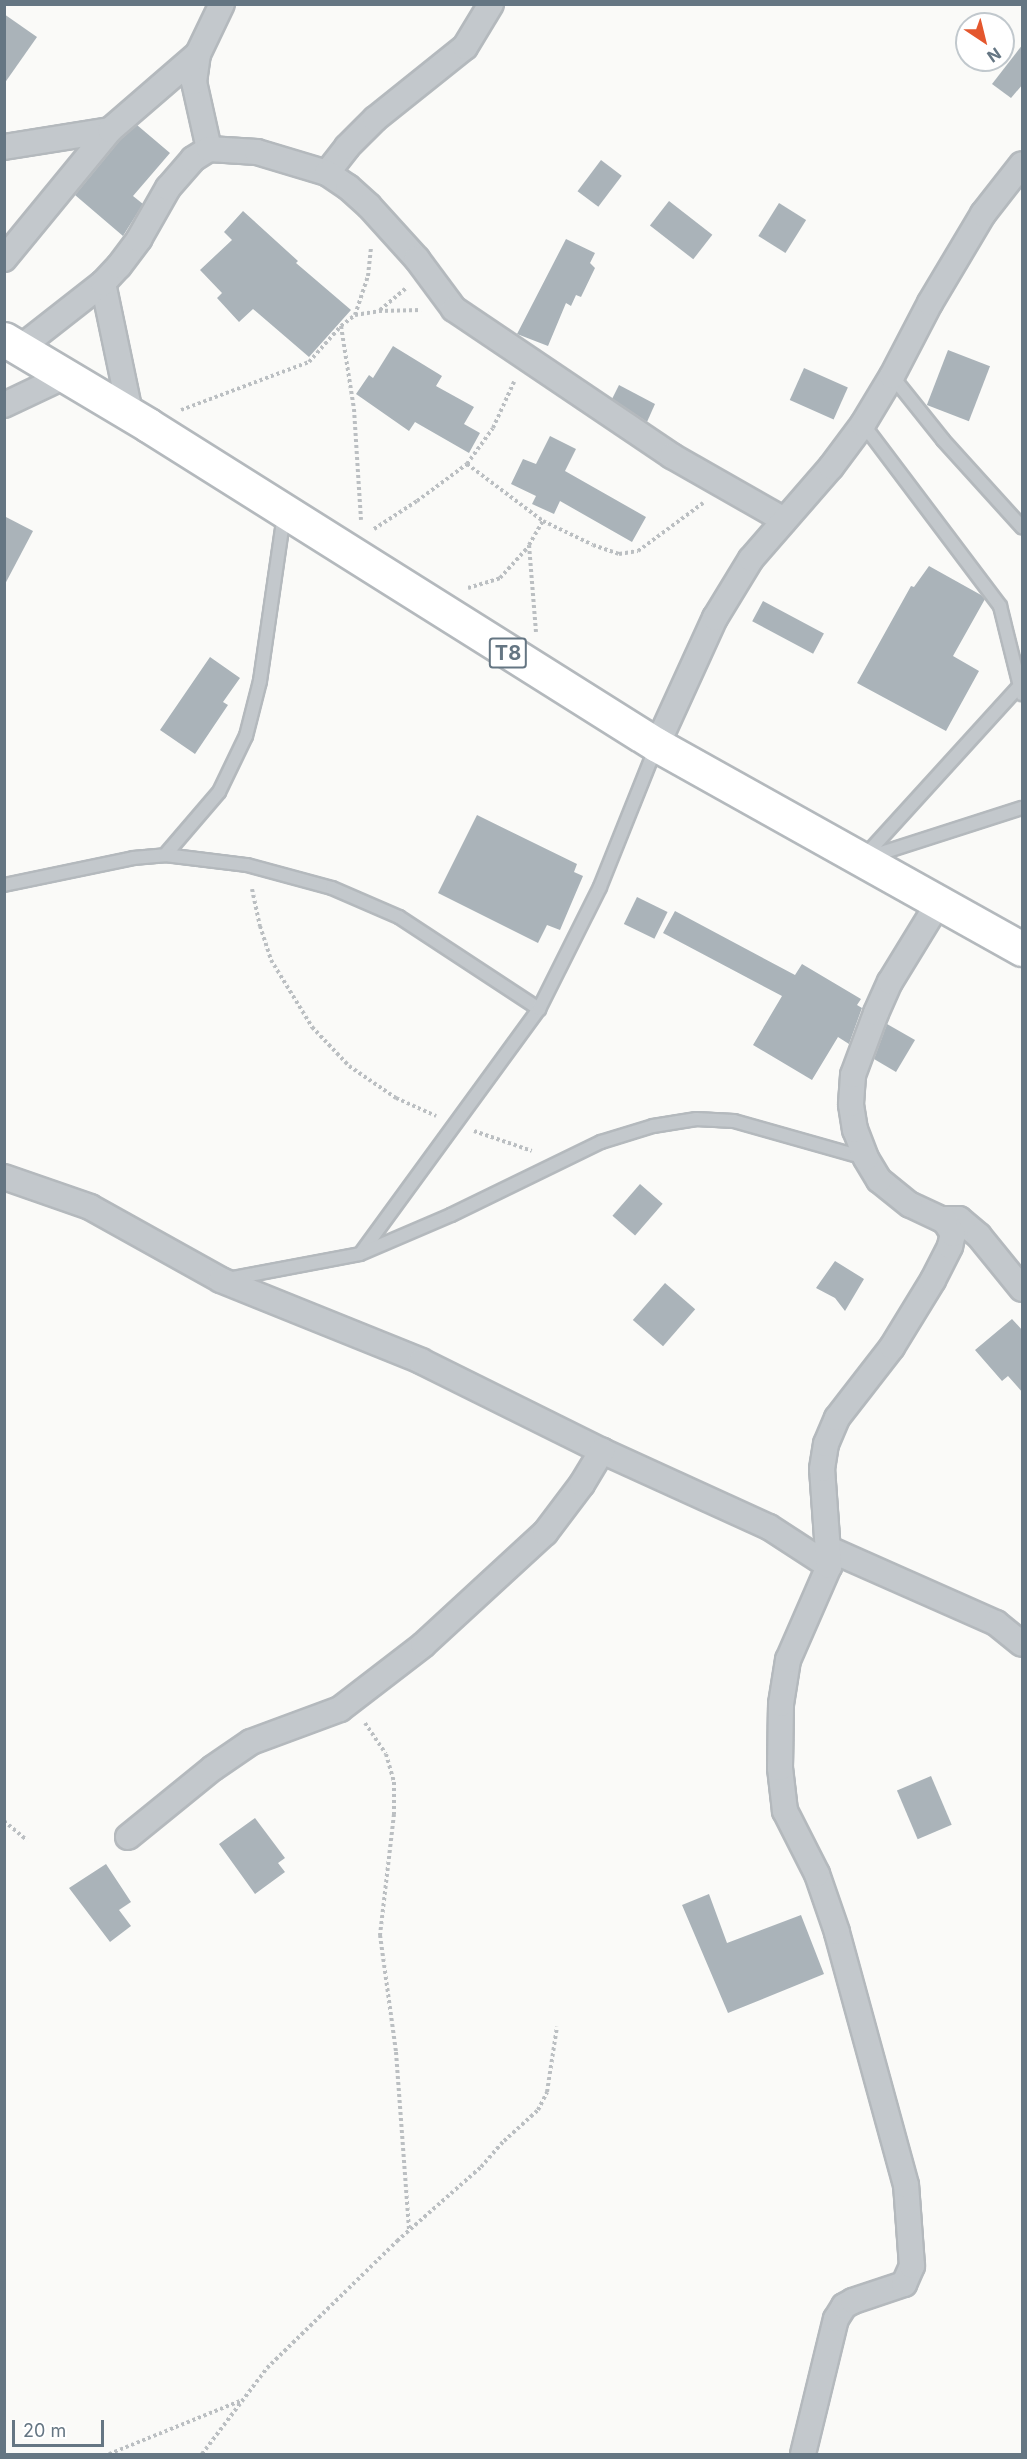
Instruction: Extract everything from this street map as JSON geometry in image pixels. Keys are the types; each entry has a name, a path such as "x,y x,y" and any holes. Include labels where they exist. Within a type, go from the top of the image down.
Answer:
{"highway":[{"name":"T8","path":"12,343 284,513 352,543 424,600 657,745 1023,949"}],"street":[{"path":"209,149 194,82 198,54 222,4"},
{"path":"327,173 375,118 465,47 491,4"},
{"path":"4,259 110,130 198,54"},
{"path":"4,147 110,130"},
{"path":"12,343 103,283 139,239 177,173 209,149 257,152 327,173 369,206 417,259 454,309 613,418 724,487 784,520"},
{"path":"657,745 715,618 751,560 863,424 892,376 930,303 978,224 1023,164"},
{"path":"103,283 139,421"},
{"path":"4,405 65,376"},
{"path":"939,902 890,982 852,1075 851,1104 855,1130 866,1158 886,1187 910,1205 941,1219 959,1219 979,1236 1023,1289"},
{"path":"4,1177 90,1207 221,1280 421,1361 602,1451 829,1557 996,1623 1023,1644"},
{"path":"803,2454 836,2319 844,2306 853,2301 904,2284 912,2266 906,2185 837,1932 817,1874 785,1811 780,1768 781,1704 788,1660 829,1557 822,1469 826,1444 837,1418 892,1347 950,1246 953,1234 941,1219"},
{"path":"128,1837 213,1768 251,1742 340,1709 423,1645 545,1533 582,1484 602,1451"}],"lane":[{"path":"892,376 943,440 1023,527"},
{"path":"862,859 1022,688 1000,606 863,424"},
{"path":"165,855 219,792 246,736 260,681 284,513"},
{"path":"360,1254 539,1008 600,887 657,745"},
{"path":"862,859 1023,808"},
{"path":"4,885 91,865 165,855 247,865 332,888 399,917 539,1008"},
{"path":"221,1280 360,1254 451,1215 558,1160 601,1142 653,1126 696,1119 734,1121 866,1158"}],"path":[{"path":"355,315 368,276 372,244 369,206"},
{"path":"139,421 189,406 309,362 341,326 355,315 379,311 454,309"},
{"path":"341,326 354,409 352,543"},
{"path":"352,543 417,501 467,464 493,429 523,356"},
{"path":"467,464 543,521 593,545 629,554 652,542 724,487"},
{"path":"424,600 500,578 529,545 543,521"},
{"path":"529,545 539,672"},
{"path":"247,865 260,926 271,960 312,1027 349,1066 396,1098 455,1124 558,1160"},
{"path":"351,1700 386,1754 394,1782 394,1814 380,1935 396,2052 409,2231"},
{"path":"4,1821 27,1840"},
{"path":"202,2454 221,2432 241,2401 267,2368 409,2231 481,2167 504,2141 538,2110 547,2092 557,2027"},
{"path":"109,2454 241,2401"}],"building":[{"path":"4,14 37,37 4,84"},
{"path":"1023,44 1023,84 1011,98 992,84 1001,72 1015,72 1015,54"},
{"path":"137,125 170,153 133,196 143,204 123,236 75,195 120,140"},
{"path":"601,160 622,176 598,207 578,191"},
{"path":"669,201 712,235 693,259 650,225"},
{"path":"779,203 806,220 785,253 758,236"},
{"path":"243,211 298,261 296,263 351,310 309,357 253,309 239,322 217,298 222,293 200,270 232,240 224,232"},
{"path":"566,239 595,253 590,263 595,268 581,297 576,295 571,306 566,303 548,346 517,334"},
{"path":"393,346 442,376 436,386 474,407 464,424 480,433 469,453 415,422 409,431 356,394 369,375 373,378"},
{"path":"948,350 990,366 969,421 927,405"},
{"path":"804,368 848,388 834,419 790,400"},
{"path":"619,385 655,404 647,422 612,399"},
{"path":"550,436 576,449 565,471 646,517 632,542 560,501 554,514 532,504 536,496 511,484 523,459 536,464"},
{"path":"4,516 33,531 4,586"},
{"path":"929,566 985,599 953,656 979,671 946,731 857,683 911,586 914,587"},
{"path":"763,601 824,633 813,654 752,621"},
{"path":"210,657 240,678 223,702 228,705 195,754 160,730"},
{"path":"477,815 577,864 574,872 583,876 560,930 547,925 538,943 438,893"},
{"path":"637,897 668,912 654,939 624,924"},
{"path":"675,911 795,975 802,964 861,999 857,1005 862,1008 849,1044 838,1037 812,1080 753,1045 782,996 663,933"},
{"path":"887,1024 915,1040 896,1072 874,1059"},
{"path":"640,1184 663,1204 635,1235 612,1216"},
{"path":"835,1261 864,1279 845,1311 835,1298 816,1288"},
{"path":"665,1283 695,1309 663,1346 633,1320"},
{"path":"1012,1319 1023,1331 1023,1393 1008,1376 1002,1381 975,1350"},
{"path":"931,1776 952,1825 918,1839 897,1790"},
{"path":"255,1818 285,1858 278,1863 285,1872 255,1894 219,1844"},
{"path":"106,1864 131,1902 119,1910 131,1926 110,1942 69,1888"},
{"path":"709,1894 727,1943 801,1915 824,1974 728,2013 682,1905"}]}
